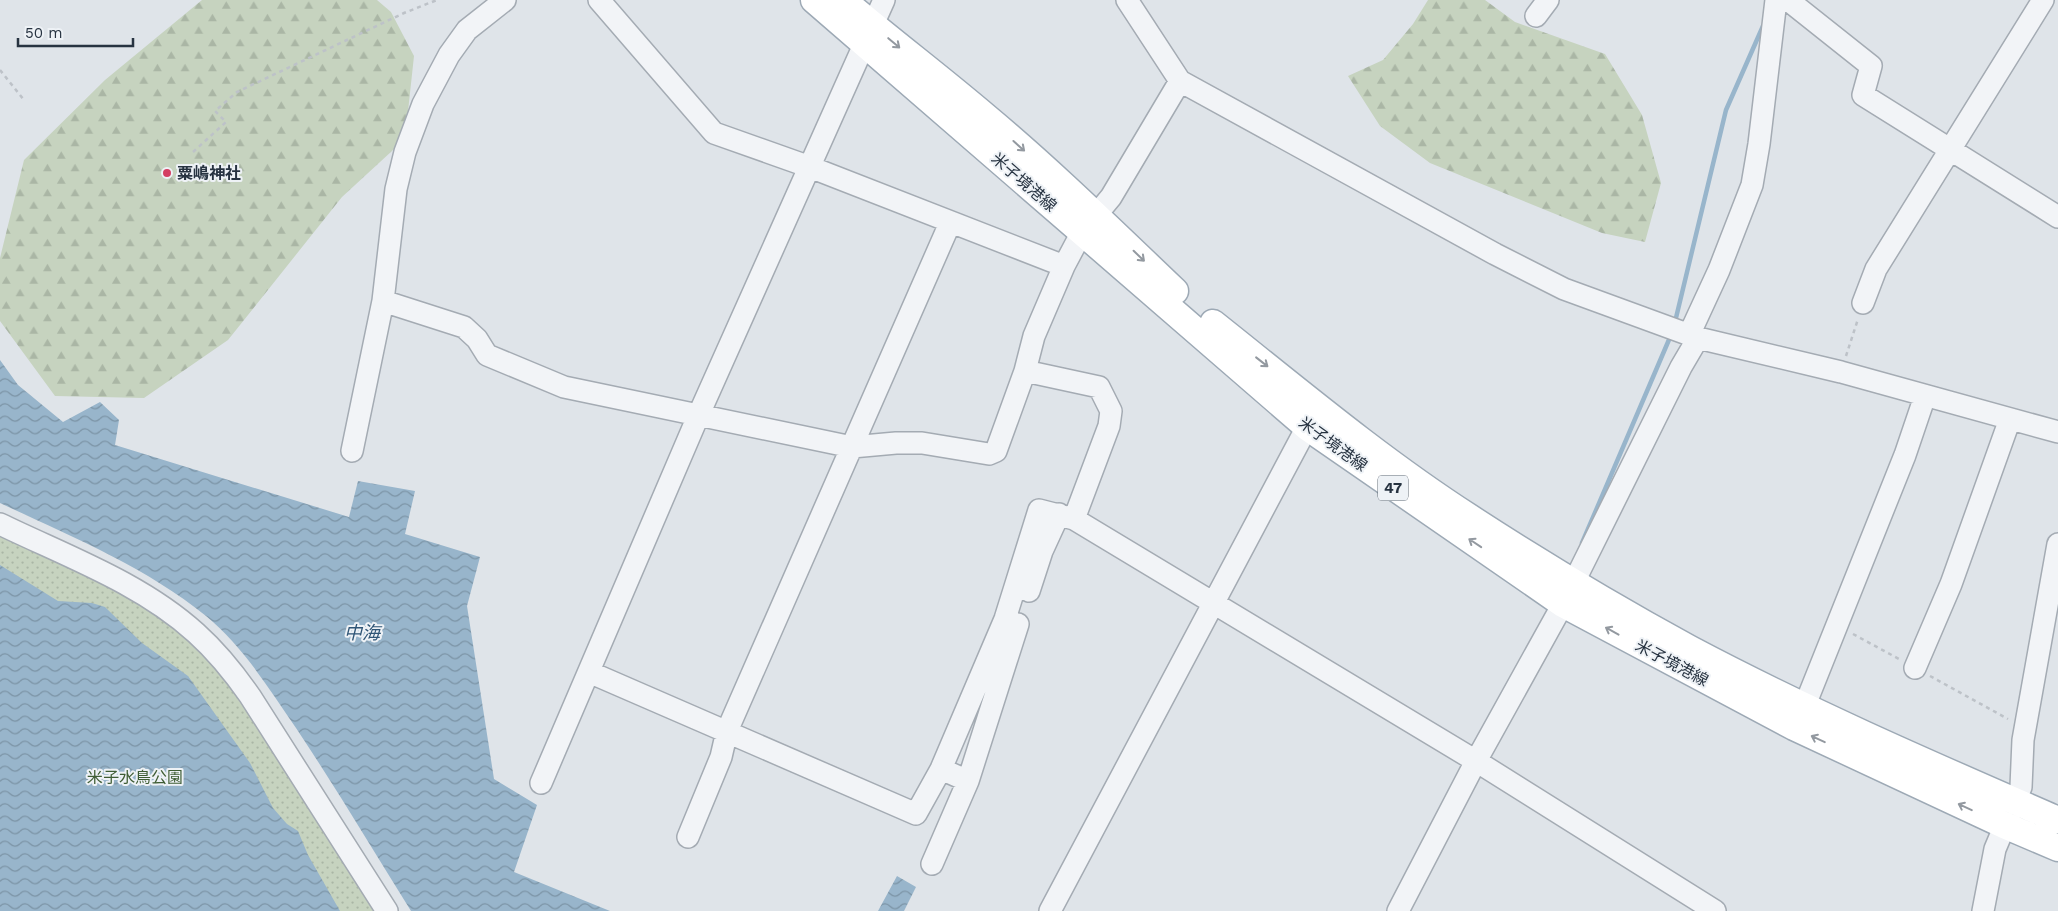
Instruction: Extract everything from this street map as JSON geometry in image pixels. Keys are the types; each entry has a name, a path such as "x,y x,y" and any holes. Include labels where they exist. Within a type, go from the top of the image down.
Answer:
{"main road":[{"name":"米子境港線","path":"814,0 869,34 1089,224 1190,305 1402,471 1468,517 1568,593 1805,705 2058,820"},
{"name":"米子境港線","path":"844,0 869,34"},
{"name":"米子境港線","path":"1089,224 1307,427 1568,593 1794,727 2004,825 2058,848"}],"street":[{"path":"352,451 383,301 396,189 405,152 424,104 449,54 467,30 505,0"},
{"path":"599,0 714,133 810,167 1064,266"},
{"path":"541,783 699,414 884,0"},
{"path":"1127,0 1180,81 1494,254 1564,288 1694,337 1842,372 2058,432"},
{"path":"1398,911 1476,761 1568,593 1681,367 1694,337 1752,185 1759,144 1776,0"},
{"path":"1788,0 1871,66 1863,96 2058,217"},
{"path":"1863,303 1876,269 2043,0"},
{"path":"383,301 464,327 477,339 487,355 564,387 852,447 922,443 989,454 996,451 1025,371 1034,336 1064,266 1089,224 1111,197 1180,81"},
{"path":"688,837 720,757 727,732 950,223"},
{"path":"1025,371 1098,387 1111,411 1109,426 1066,516"},
{"path":"1805,705 1905,455 1925,396"},
{"path":"1915,668 1952,584 2010,419"},
{"path":"1050,911 1307,427"},
{"path":"932,864 968,781 1012,622 1039,510 1066,516 1215,603 1476,761 1716,911"},
{"path":"0,524 121,583 171,613 208,644 235,675 250,696 387,911"},
{"path":"1984,911 1995,849 2021,787 2025,728 2058,544"},
{"path":"589,672 916,814 941,769 1012,622"},
{"path":"941,769 968,781"}],"path":[{"path":"193,152 226,122 215,111 237,92 404,13 437,0"},
{"path":"0,70 24,100"},
{"path":"1842,372 1863,303"},
{"path":"1836,625 2025,728"}],"green space":[{"path":"202,0 377,0 391,12 414,56 405,139 342,197 228,340 144,398 55,396 0,321 0,258 24,160 105,80"},
{"path":"1428,0 1485,0 1515,22 1605,54 1642,115 1661,183 1645,242 1602,233 1430,163 1380,126 1348,76 1383,60 1413,24"},
{"name":"米子水鳥公園","path":"0,529 122,588 204,646 383,911 0,911"}],"water":[{"name":"中海","path":"0,360 18,385 63,422 100,402 119,420 115,445 349,517 358,481 415,491 405,534 480,557 467,606 494,779 537,805 514,872 610,911 411,911 296,728 244,654 219,628 183,598 133,567 0,503"},
{"name":"米子水鳥公園","path":"0,565 58,601 92,603 105,607 142,643 188,676 250,763 273,808 287,824 298,831 308,855 340,911 0,911"},
{"path":"897,876 916,887 904,911 878,911"}],"waterway":[{"path":"1675,322 1726,110 1763,26"},
{"path":"1582,543 1671,335"}],"place":[{"name":"粟嶋神社","path":"167,173"}]}
